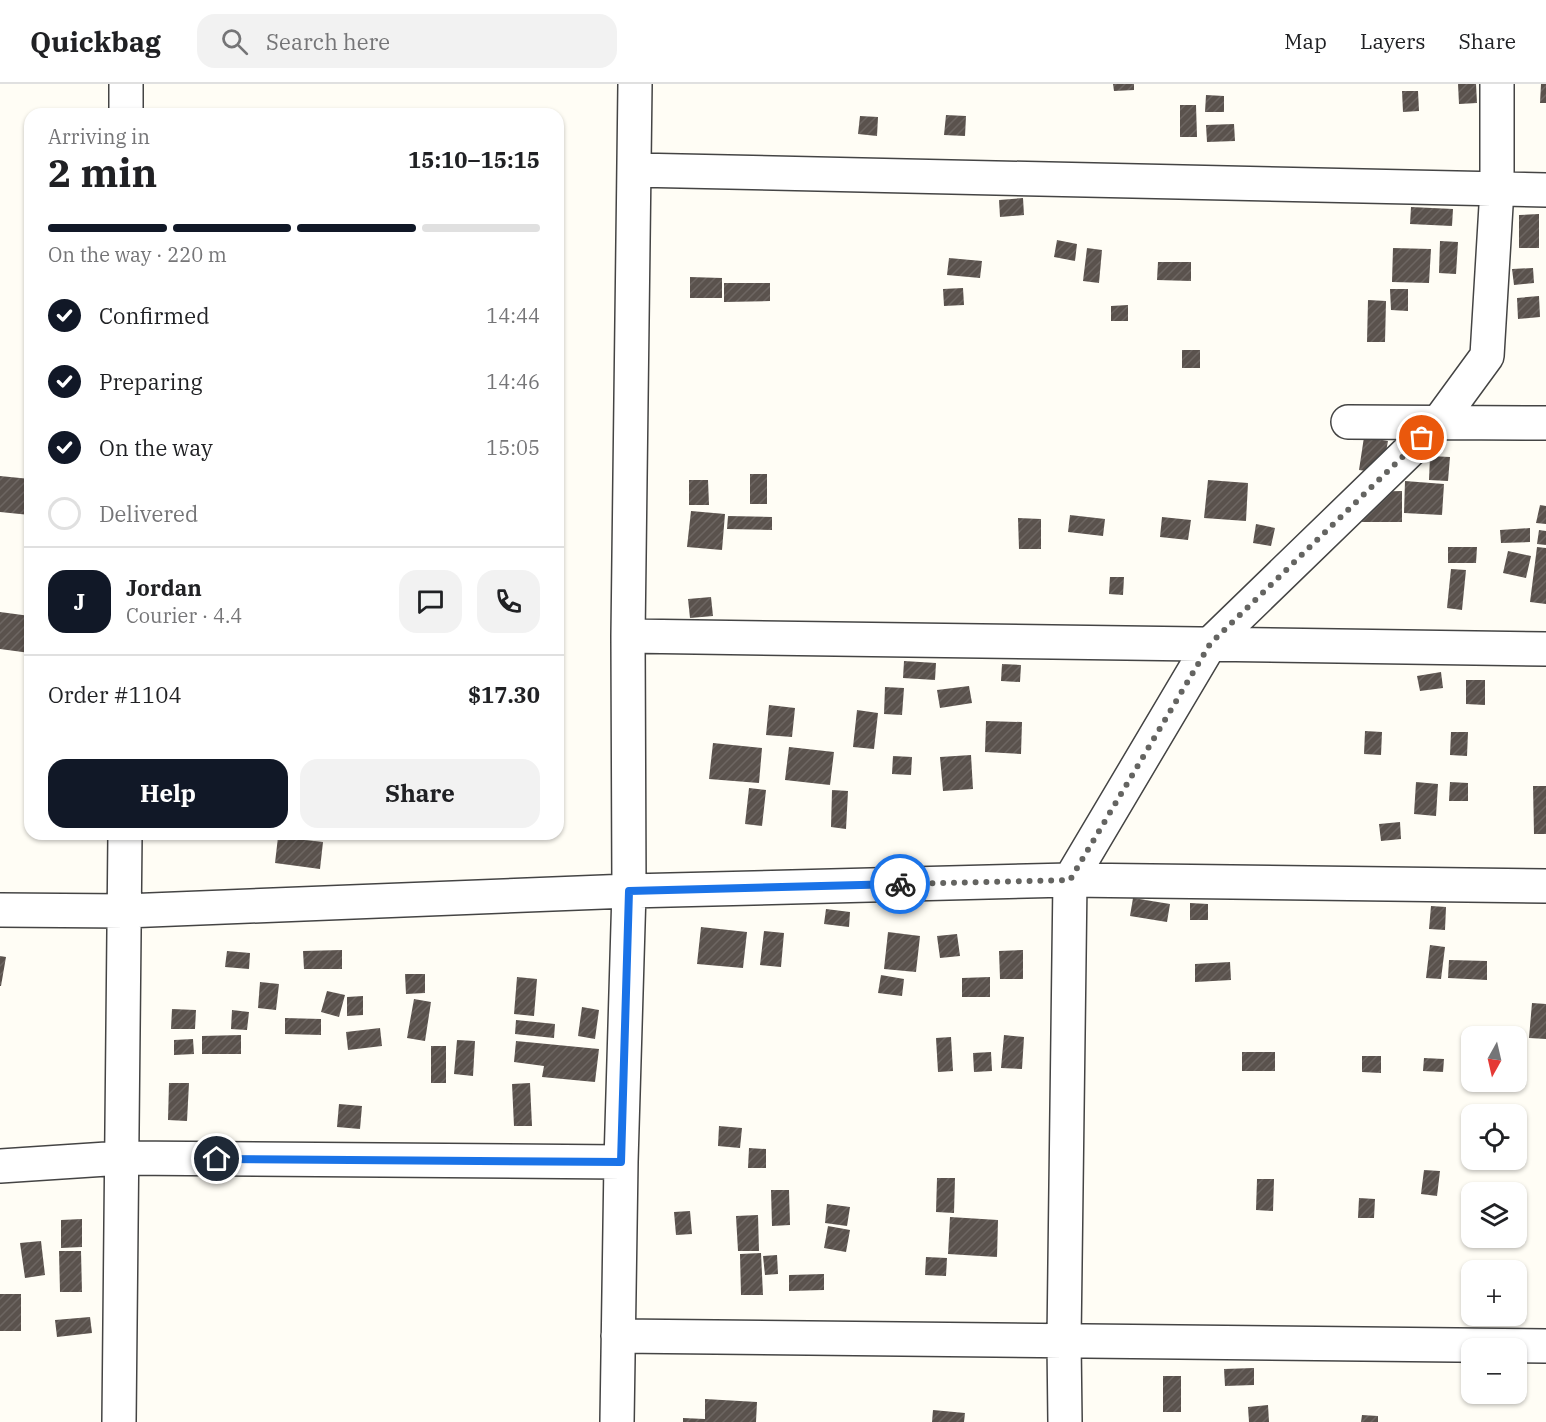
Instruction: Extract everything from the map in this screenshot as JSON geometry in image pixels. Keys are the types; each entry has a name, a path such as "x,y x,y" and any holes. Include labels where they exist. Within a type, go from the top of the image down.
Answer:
{"street":[{"path":"126,84 126,108"},
{"path":"617,1422 621,1162 629,891 628,636 635,84"},
{"path":"1065,1422 1070,880 1210,644 1438,423 1486,356 1497,189 1497,84"},
{"path":"634,170 1546,190"},
{"path":"1348,422 1546,423"},
{"path":"628,636 1546,649"},
{"path":"118,1422 125,840"},
{"path":"0,910 125,911 629,891 1070,880 1546,886"},
{"path":"0,1166 122,1158 621,1162"},
{"path":"618,1336 1546,1346"}],"building":[{"path":"1113,84 1134,84 1134,90 1114,91"},
{"path":"1458,84 1476,84 1477,103 1459,104"},
{"path":"1541,84 1546,84 1546,103 1540,103"},
{"path":"1402,91 1418,91 1419,111 1403,112"},
{"path":"1206,95 1224,96 1224,112 1205,112"},
{"path":"1180,105 1196,105 1197,137 1180,137"},
{"path":"946,115 966,116 965,136 944,135"},
{"path":"860,116 878,117 877,136 858,134"},
{"path":"1234,124 1235,141 1207,142 1206,125"},
{"path":"1023,198 1024,215 1000,217 999,200"},
{"path":"1411,207 1453,209 1452,226 1410,224"},
{"path":"1539,214 1539,248 1519,248 1519,215"},
{"path":"1057,240 1077,244 1075,261 1054,257"},
{"path":"1440,241 1458,242 1456,274 1439,273"},
{"path":"1087,248 1102,250 1099,283 1083,281"},
{"path":"1393,248 1431,249 1429,283 1392,282"},
{"path":"949,258 982,261 980,278 947,275"},
{"path":"1158,262 1191,262 1191,281 1157,280"},
{"path":"1533,268 1534,283 1514,285 1512,269"},
{"path":"690,277 722,278 722,298 690,298"},
{"path":"724,283 770,283 770,301 724,302"},
{"path":"963,288 964,305 944,306 943,289"},
{"path":"1390,289 1408,289 1408,311 1391,310"},
{"path":"1539,296 1540,317 1518,319 1517,298"},
{"path":"1368,300 1386,301 1385,342 1367,342"},
{"path":"1128,305 1128,321 1111,321 1111,306"},
{"path":"1182,350 1200,350 1200,368 1182,368"},
{"path":"1364,437 1388,441 1382,473 1359,470"},
{"path":"1430,456 1450,457 1448,481 1429,480"},
{"path":"750,474 767,474 767,504 750,504"},
{"path":"0,476 24,478 24,514 0,512"},
{"path":"689,480 708,480 709,505 689,505"},
{"path":"1208,480 1248,483 1246,521 1204,518"},
{"path":"1405,481 1444,484 1442,515 1404,513"},
{"path":"1402,491 1402,522 1362,522 1361,492"},
{"path":"1540,505 1546,506 1546,524 1536,523"},
{"path":"691,511 725,514 722,550 687,547"},
{"path":"1070,515 1105,519 1103,536 1068,532"},
{"path":"728,516 772,517 772,530 727,529"},
{"path":"1162,517 1191,520 1188,540 1160,537"},
{"path":"1018,518 1041,519 1041,549 1019,549"},
{"path":"1256,524 1275,528 1271,546 1253,543"},
{"path":"1530,528 1530,542 1501,543 1500,530"},
{"path":"1539,530 1546,531 1546,545 1537,544"},
{"path":"1448,547 1477,547 1476,563 1448,563"},
{"path":"1537,547 1546,548 1546,604 1530,602"},
{"path":"1508,551 1531,556 1526,578 1503,573"},
{"path":"1451,569 1466,570 1462,610 1447,608"},
{"path":"1110,577 1124,577 1123,595 1109,594"},
{"path":"711,597 713,616 690,618 688,599"},
{"path":"0,612 24,615 24,652 0,649"},
{"path":"904,661 936,663 935,680 903,678"},
{"path":"1002,664 1021,665 1020,682 1001,681"},
{"path":"1441,672 1443,688 1420,691 1417,676"},
{"path":"1466,680 1485,680 1485,705 1466,704"},
{"path":"969,686 972,703 940,708 937,690"},
{"path":"885,687 904,688 902,715 884,714"},
{"path":"769,705 795,708 792,737 766,735"},
{"path":"857,710 878,713 874,749 853,747"},
{"path":"986,721 1022,722 1021,754 985,752"},
{"path":"1365,731 1382,732 1381,755 1364,754"},
{"path":"1451,732 1468,732 1467,756 1450,755"},
{"path":"713,743 762,748 759,783 709,779"},
{"path":"789,747 834,752 830,785 785,780"},
{"path":"971,755 973,789 943,791 940,757"},
{"path":"893,756 912,757 911,775 892,774"},
{"path":"1416,782 1438,784 1436,816 1414,814"},
{"path":"1450,782 1468,783 1468,801 1449,801"},
{"path":"1533,786 1546,786 1546,834 1534,834"},
{"path":"749,788 766,790 762,826 745,824"},
{"path":"832,790 848,791 846,829 831,827"},
{"path":"1400,822 1401,839 1381,841 1379,824"},
{"path":"278,840 323,842 320,869 275,863"},
{"path":"1133,898 1170,904 1167,922 1130,916"},
{"path":"1190,903 1208,904 1208,920 1190,920"},
{"path":"1431,906 1446,907 1445,930 1429,929"},
{"path":"826,909 850,912 849,927 824,924"},
{"path":"701,927 747,932 743,968 697,964"},
{"path":"764,931 784,933 781,967 760,965"},
{"path":"888,932 920,936 916,972 884,969"},
{"path":"957,934 960,956 940,958 937,936"},
{"path":"1430,945 1445,947 1441,979 1426,978"},
{"path":"342,950 342,969 304,969 303,951"},
{"path":"1023,950 1023,979 1000,979 999,951"},
{"path":"227,951 250,953 249,969 225,967"},
{"path":"0,956 6,957 1,986 0,986"},
{"path":"1449,960 1487,961 1487,980 1448,978"},
{"path":"1230,962 1231,980 1195,982 1195,964"},
{"path":"405,974 425,974 425,993 406,994"},
{"path":"881,975 904,979 902,996 878,993"},
{"path":"517,977 537,979 534,1016 514,1014"},
{"path":"990,977 990,997 962,997 962,978"},
{"path":"260,982 279,984 276,1010 258,1008"},
{"path":"327,991 345,995 339,1017 321,1012"},
{"path":"363,996 363,1015 347,1016 347,997"},
{"path":"414,999 431,1002 425,1041 407,1038"},
{"path":"1532,1003 1546,1004 1546,1039 1529,1038"},
{"path":"582,1007 599,1010 595,1039 578,1036"},
{"path":"172,1009 196,1010 195,1029 171,1029"},
{"path":"232,1010 249,1012 247,1030 231,1029"},
{"path":"285,1018 321,1019 321,1035 285,1034"},
{"path":"516,1020 555,1024 554,1038 515,1034"},
{"path":"380,1028 382,1046 348,1050 346,1032"},
{"path":"241,1035 241,1054 202,1054 202,1036"},
{"path":"1004,1035 1024,1037 1022,1069 1001,1068"},
{"path":"951,1037 953,1071 938,1072 936,1038"},
{"path":"193,1039 194,1054 174,1055 174,1040"},
{"path":"457,1040 475,1041 473,1076 454,1074"},
{"path":"516,1041 599,1049 595,1082 542,1077 544,1066 514,1062"},
{"path":"431,1046 446,1046 446,1083 431,1083"},
{"path":"991,1052 992,1071 974,1072 973,1053"},
{"path":"1242,1052 1275,1052 1275,1071 1242,1071"},
{"path":"1362,1056 1381,1056 1381,1073 1362,1072"},
{"path":"1424,1058 1444,1059 1443,1072 1423,1071"},
{"path":"169,1083 189,1083 187,1121 168,1120"},
{"path":"530,1083 532,1126 514,1126 512,1084"},
{"path":"339,1104 362,1106 360,1129 337,1127"},
{"path":"719,1126 742,1128 740,1148 718,1146"},
{"path":"749,1148 766,1149 766,1168 748,1168"},
{"path":"1424,1170 1440,1171 1437,1196 1421,1194"},
{"path":"937,1178 955,1178 954,1213 936,1212"},
{"path":"1257,1179 1274,1179 1273,1211 1256,1210"},
{"path":"771,1190 789,1190 790,1225 772,1226"},
{"path":"1359,1198 1375,1199 1374,1218 1358,1218"},
{"path":"827,1204 850,1207 847,1226 825,1223"},
{"path":"690,1211 692,1234 676,1235 674,1212"},
{"path":"758,1215 759,1251 738,1251 736,1216"},
{"path":"950,1217 998,1220 997,1257 948,1254"},
{"path":"82,1219 82,1247 61,1248 61,1220"},
{"path":"828,1226 850,1230 846,1252 824,1248"},
{"path":"41,1241 45,1275 25,1278 20,1243"},
{"path":"59,1251 81,1251 82,1292 60,1292"},
{"path":"761,1253 763,1295 741,1295 740,1254"},
{"path":"777,1255 778,1274 765,1275 763,1256"},
{"path":"926,1257 947,1258 946,1276 925,1275"},
{"path":"824,1274 824,1290 789,1291 789,1275"},
{"path":"0,1294 21,1294 21,1331 0,1331"},
{"path":"90,1317 92,1333 57,1337 55,1320"},
{"path":"1254,1368 1254,1385 1225,1386 1224,1369"},
{"path":"1163,1376 1181,1376 1181,1412 1163,1412"},
{"path":"705,1399 757,1402 756,1422 683,1422 683,1418 705,1419"},
{"path":"1268,1405 1269,1422 1249,1422 1248,1407"},
{"path":"933,1410 965,1413 964,1422 932,1422"},
{"path":"1362,1415 1378,1416 1378,1422 1361,1422"}],"way so far":[{"path":"900,884 1070,880 1210,644 1422,438"}],"route":[{"path":"217,1159 621,1162 629,891 900,884"}]}
